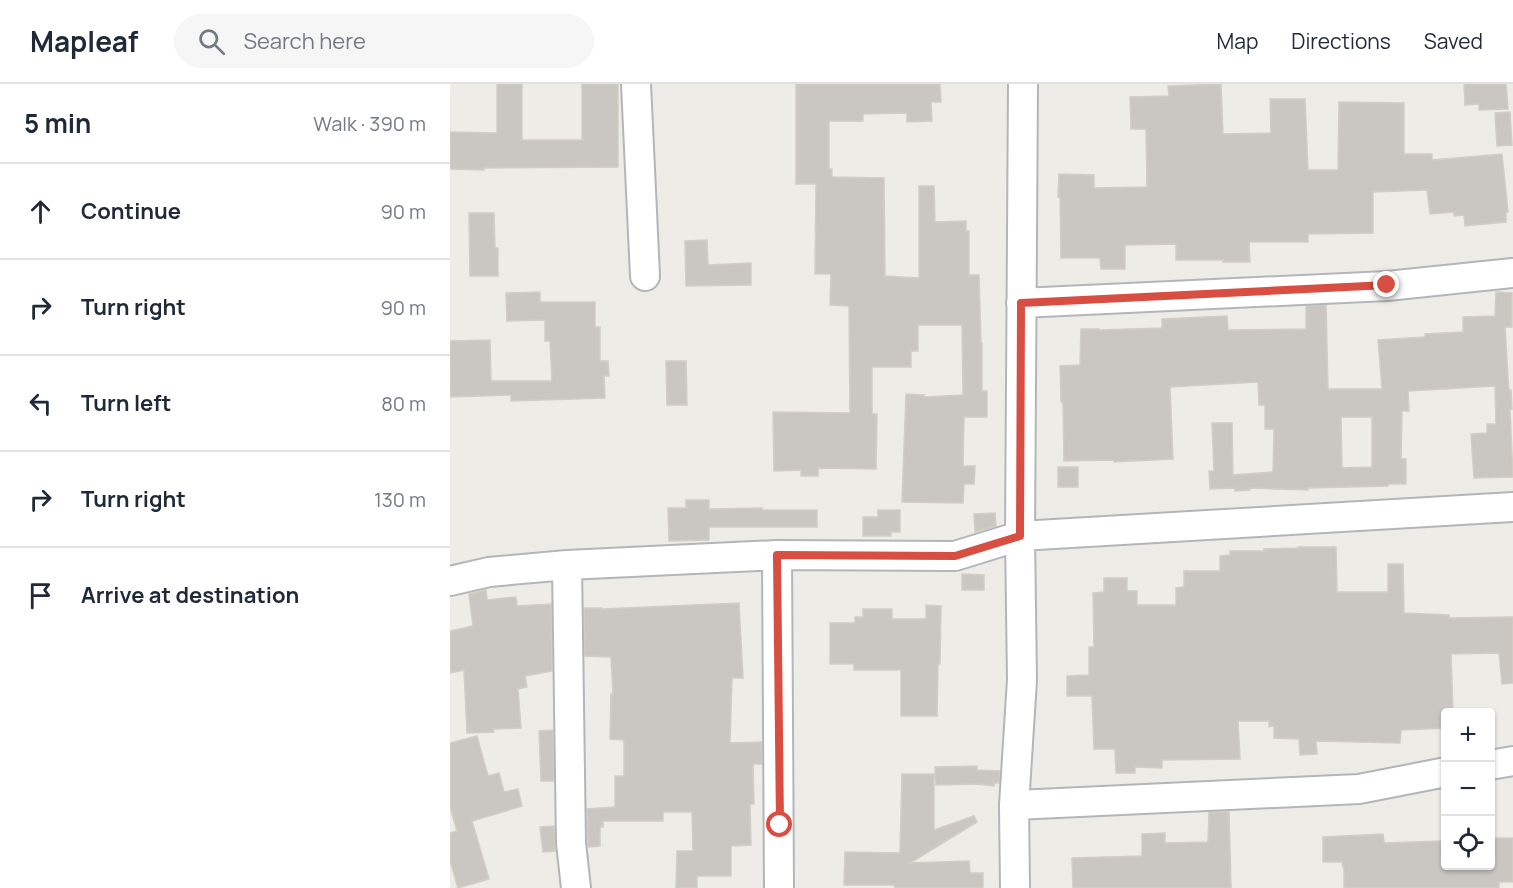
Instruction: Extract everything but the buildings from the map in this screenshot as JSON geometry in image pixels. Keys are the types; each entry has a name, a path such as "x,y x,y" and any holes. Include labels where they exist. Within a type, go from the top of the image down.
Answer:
{"street":[{"path":"636,84 645,276"},
{"path":"1015,888 1014,805 1022,680 1020,536 1023,84"},
{"path":"1021,303 1387,285 1513,273"},
{"path":"450,581 489,572 567,565 777,555 955,556 1020,536 1513,507"},
{"path":"777,555 779,888"},
{"path":"567,565 571,843 576,888"},
{"path":"1495,764 1513,761"},
{"path":"1014,805 1359,789 1441,773"}],"route":[{"path":"780,825 777,555 955,556 1020,536 1021,303 1387,285"}]}
